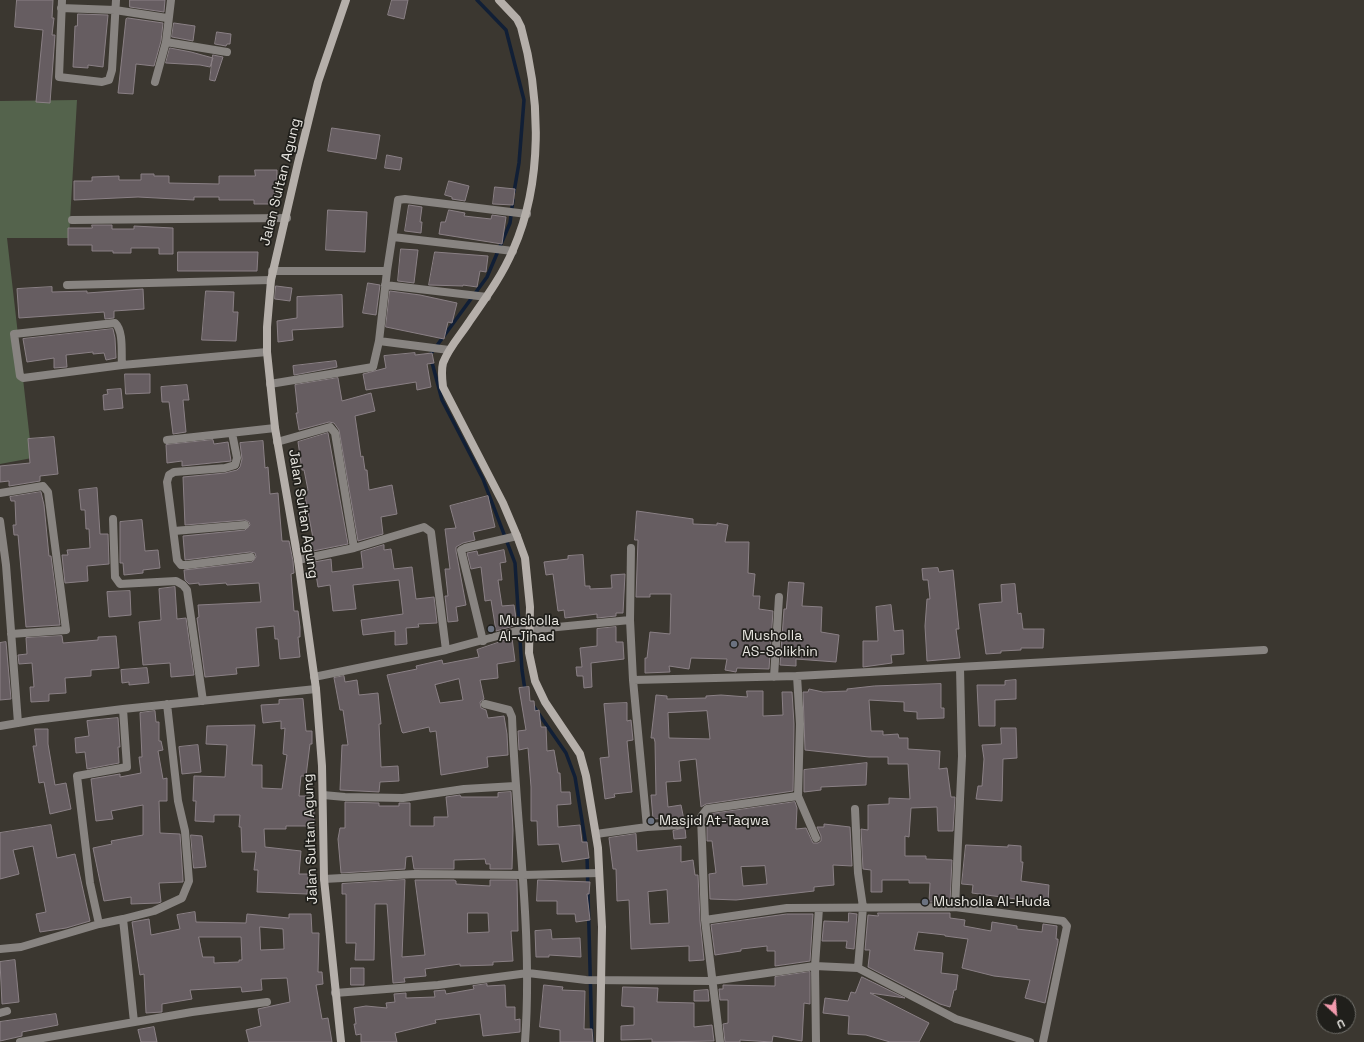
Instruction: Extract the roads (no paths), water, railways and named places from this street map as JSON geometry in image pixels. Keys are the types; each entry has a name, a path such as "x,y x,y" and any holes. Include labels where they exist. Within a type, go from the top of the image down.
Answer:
{"street":[{"path":"116,0 115,10 111,77 110,80 102,82 59,77 62,4 115,10 167,18"},
{"path":"155,82 166,42 167,18 171,0"},
{"name":"Jalan Sultan Agung","path":"340,1042 324,879 323,795 316,689 298,560 278,442 274,428 267,352 272,271 318,82 346,0"},
{"path":"499,0 517,19 521,28 534,86 536,102 534,153 527,214 513,251 487,297 448,350 443,365 442,377 443,387 503,503 525,558 530,607 523,630 534,681 545,702 580,754 586,776 596,834 600,1042"},
{"path":"166,42 227,52"},
{"path":"270,384 370,369 373,367 379,341 396,204 401,199 527,214"},
{"path":"72,220 286,218"},
{"path":"393,237 513,251"},
{"path":"272,271 387,271"},
{"path":"67,285 271,280"},
{"path":"386,285 487,297"},
{"path":"122,365 120,336 118,325 115,323 14,334 20,376 23,378 122,365 267,352"},
{"path":"379,341 448,350"},
{"path":"278,442 330,427 335,432 354,548"},
{"path":"168,440 274,428"},
{"path":"232,433 237,458 235,465 225,468 174,472 169,475 167,482 177,560 181,565 251,557"},
{"path":"0,493 43,486 48,492 66,630 11,634"},
{"path":"113,519 115,577 117,582 120,584 176,581 183,585 187,590 203,701"},
{"path":"0,521 6,565 3,590 11,634 18,723"},
{"path":"174,531 245,524"},
{"path":"298,560 354,548 424,526 428,528 431,532 446,650"},
{"path":"483,641 461,550 517,536"},
{"path":"631,548 630,620 647,827"},
{"path":"774,677 779,597"},
{"path":"314,677 446,650 523,630 630,620"},
{"path":"634,680 797,676 1264,650"},
{"path":"955,907 962,756 960,668"},
{"path":"797,676 800,738 798,796 816,838"},
{"path":"0,726 123,709 316,689"},
{"path":"0,949 21,947 99,924 154,911 182,898 189,881 185,830 178,801 168,704"},
{"path":"485,704 509,710 511,713 515,786 523,875 528,973 525,1042"},
{"path":"99,924 90,883 76,776 127,767 123,709"},
{"path":"323,795 402,798 464,789 515,786"},
{"path":"720,1042 705,920 700,817 707,809 798,796"},
{"path":"855,809 858,872 863,907 858,968"},
{"path":"596,834 647,827 681,825"},
{"path":"324,879 415,874 523,875 596,873"},
{"path":"705,920 787,908 955,907 1063,921 1066,923 1043,1042"},
{"path":"816,1042 815,966 819,908"},
{"path":"123,919 134,1022"},
{"path":"335,993 438,985 528,973 586,980 712,981 815,966 858,968 956,1019 1030,1042"},
{"path":"20,1042 36,1041 192,1012 267,1002"}],"waterway":[{"path":"477,0 506,30 524,100 519,163 514,192"},
{"path":"513,200 510,223 487,277 430,355 442,400 483,479 515,563 522,670 525,690"},
{"path":"532,704 566,753 575,777 586,845"},
{"path":"587,855 592,1042"}],"place":[{"name":"Musholla Al-Jihad","path":"491,629"},
{"name":"Musholla AS-Solikhin","path":"734,644"},
{"name":"Masjid At-Taqwa","path":"651,821"},
{"name":"Musholla Al-Huda","path":"925,902"}]}
